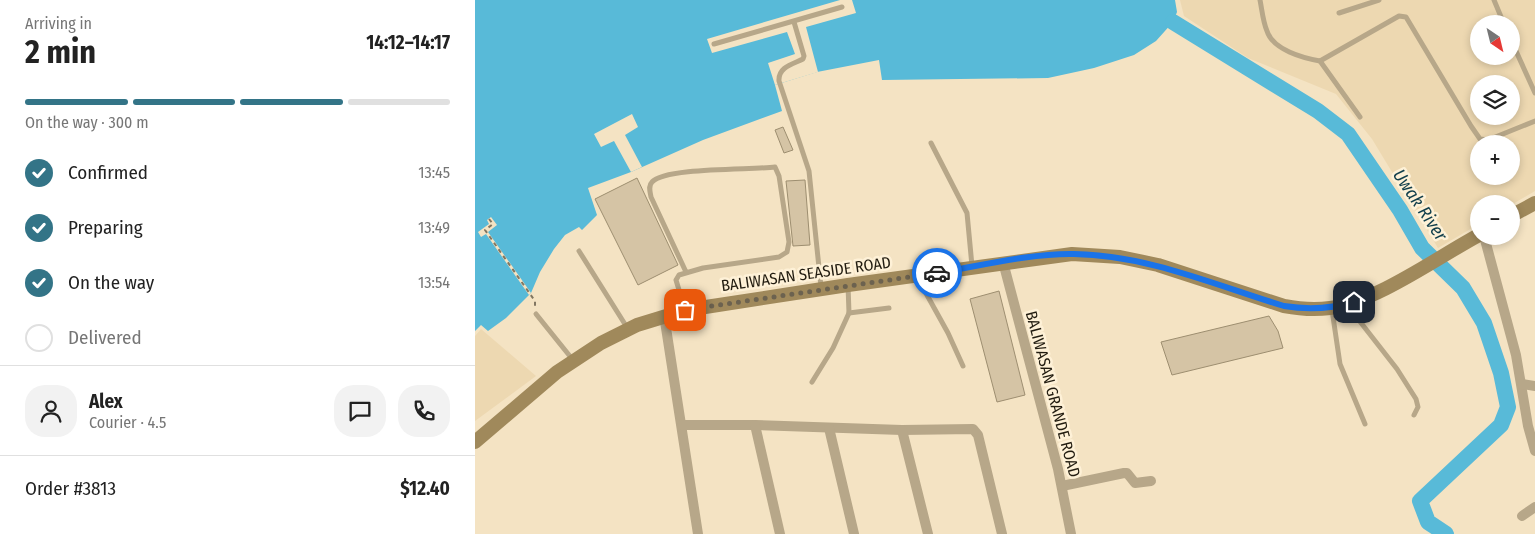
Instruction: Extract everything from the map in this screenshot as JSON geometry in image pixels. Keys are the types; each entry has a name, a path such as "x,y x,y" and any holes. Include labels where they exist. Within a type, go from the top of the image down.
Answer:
{"main road":[{"path":"1520,211 1535,203"},
{"name":"BALIWASAN SEASIDE ROAD","path":"476,439 557,372 601,343 628,329 664,315 685,310 848,284 1072,254 1120,257 1158,265 1284,306 1301,309 1332,308 1354,302 1423,267 1470,240"}],"street":[{"path":"1486,245 1516,355 1528,426 1535,451"},
{"name":"BALIWASAN GRANDE ROAD","path":"1003,262 1062,486 1071,534"},
{"path":"664,315 699,534"},
{"path":"1522,384 1535,386"},
{"path":"682,426 755,425 902,430 969,429 976,432 1002,534"},
{"path":"755,425 781,534"},
{"path":"829,428 854,534"},
{"path":"902,430 928,534"},
{"path":"1062,486 1124,472 1135,483 1151,482"},
{"path":"1522,516 1535,507"}],"lane":[{"path":"1260,0 1267,31 1274,41 1285,49 1307,59 1320,61 1399,16 1406,17 1471,126 1481,139 1488,140 1535,121"},
{"path":"1339,13 1379,0"},
{"path":"1494,0 1500,15"},
{"path":"714,44 842,7"},
{"path":"794,22 804,56 803,59 783,69 779,76 779,81 809,171 821,289"},
{"path":"1520,60 1535,93"},
{"path":"1320,61 1360,117"},
{"path":"931,143 967,213 972,267"},
{"path":"685,310 676,280 679,275 687,272 784,256 789,242 779,176 775,167 699,171 659,177 652,182 649,188 651,197 687,272"},
{"path":"579,251 628,329"},
{"path":"916,276 948,334 963,366"},
{"path":"812,382 833,348 849,313 848,284"},
{"path":"1354,302 1358,319 1397,370 1416,399 1417,407 1414,415"},
{"path":"849,313 889,308"},
{"path":"1332,308 1340,364 1365,424"},
{"path":"536,314 574,360"}],"path":[{"path":"489,218 493,224 485,230 535,301 536,314"}],"shaded area":[{"path":"1180,0 1535,0 1535,191 1520,200 1520,195 1470,195 1470,229 1438,248 1372,139 1336,94 1248,58 1184,16"},
{"path":"481,329 536,376 475,421 475,336"}],"water":[{"path":"475,0 1175,0 1177,12 1173,22 1156,41 1134,55 1094,68 1048,78 882,80 879,60 817,72 775,85 782,111 703,140 631,172 588,188 597,215 582,230 579,227 565,235 540,272 531,293 506,318 488,331 481,325 475,331"}],"pier":[{"path":"840,0 852,0 856,13 806,27 818,72 775,85 768,63 795,54 787,32 712,53 707,39"},
{"path":"632,114 638,127 625,135 642,167 631,172 614,141 601,147 594,134"},
{"path":"491,217 497,225 488,232 531,293 529,295 486,234 481,237 478,232 489,224 487,220"}],"building":[{"path":"783,127 793,150 784,153 775,130"},
{"path":"637,178 678,265 638,285 595,199"},
{"path":"805,180 810,245 793,246 786,181"},
{"path":"999,291 1025,395 997,402 970,299"},
{"path":"1269,316 1278,331 1283,348 1172,375 1161,342"}],"waterway":[{"name":"Uwak River","path":"1173,22 1318,111 1348,134 1400,210 1422,248 1463,288 1484,323 1501,373 1508,407 1501,425 1420,501 1428,522 1446,534"}],"way so far":[{"path":"685,310 848,284 937,273"}],"route":[{"path":"937,273 1050,255 1098,255 1120,257 1158,265 1284,306 1318,309 1332,308 1354,302"}]}
